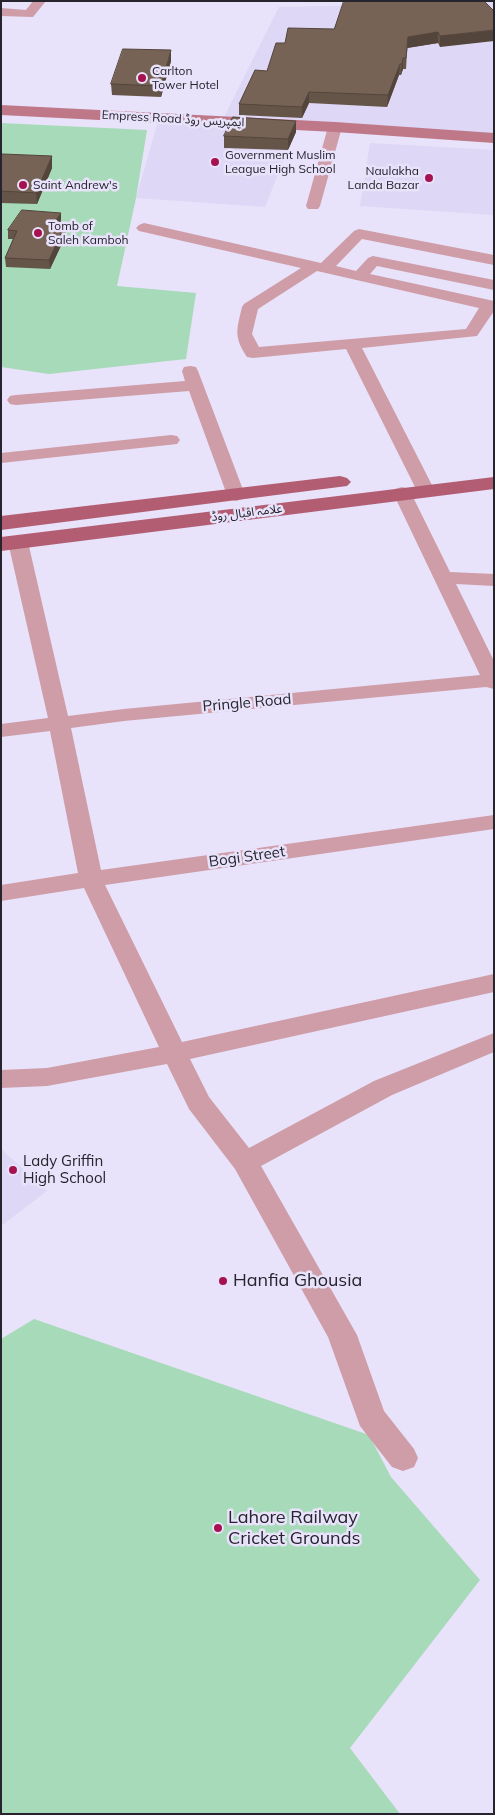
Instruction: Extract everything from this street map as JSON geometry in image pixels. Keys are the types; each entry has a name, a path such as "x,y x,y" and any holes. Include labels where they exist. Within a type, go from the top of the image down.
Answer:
{"main road":[{"name":"Empress Road ایمپریس روڈ","path":"1,102 494,129"},
{"name":"Empress Road ایمپریس روڈ","path":"1,110 335,127 494,138"},
{"name":"علامہ اقبال روڈ","path":"10,543 402,493 422,482 494,464"},
{"name":"علامہ اقبال روڈ","path":"1,523 236,494 422,482 494,483"}],"street":[{"path":"1,12 29,14 40,1"},
{"path":"313,206 335,127"},
{"path":"144,228 318,268 491,305 471,333 253,353 244,334 250,307 318,268 359,234 494,260"},
{"path":"359,277 373,261 494,285"},
{"path":"352,344 422,482"},
{"path":"16,400 193,378 236,494"},
{"path":"1,458 171,440"},
{"path":"402,493 493,681"},
{"path":"10,543 59,722 91,879 198,1102 246,1162 342,1335 371,1417 403,1458"},
{"path":"443,578 494,580"},
{"name":"Pringle Road","path":"1,731 59,722 493,681"},
{"name":"Bogi Street","path":"1,893 494,822"},
{"path":"1,1079 47,1077 175,1053 494,983"},
{"path":"246,1162 383,1088 494,1042"}],"shaded area":[{"path":"423,1 494,1 494,138 297,126 265,207 136,198 159,118 222,121 279,7 425,4"},
{"name":"Naulakha Landa Bazar","path":"370,143 494,150 494,215 360,206"},
{"name":"Lady Griffin High School","path":"1,1149 47,1191 1,1226"}],"green space":[{"path":"1,123 147,130 136,198 117,286 196,293 186,359 49,374 1,367"},
{"name":"Lahore Railway Cricket Grounds","path":"34,1319 369,1435 391,1477 480,1580 350,1748 400,1814 1,1814 1,1339"}],"building":[{"path":"344,1 484,1 494,11 494,30 440,36 438,32 408,37 406,58 403,58 402,64 400,64 388,95 309,92 302,107 239,104 255,70 267,71 276,43 285,43 288,28 334,29"},
{"name":"Carlton Tower Hotel","path":"123,49 171,50 161,86 111,84"},
{"path":"233,117 296,121 288,139 224,136"},
{"name":"Saint Andrew's","path":"2,154 52,156 36,193 1,191"},
{"path":"22,210 61,213 56,220 65,226 49,260 5,258 17,231 8,230"}],"place":[{"name":"Carlton Tower Hotel","path":"142,78"},
{"name":"Government Muslim League High School","path":"215,162"},
{"name":"Naulakha Landa Bazar","path":"429,178"},
{"name":"Saint Andrew's","path":"23,185"},
{"name":"Tomb of Saleh Kamboh","path":"38,233"},
{"name":"Lady Griffin High School","path":"13,1170"},
{"name":"Hanfia Ghousia","path":"223,1281"},
{"name":"Lahore Railway Cricket Grounds","path":"218,1528"}]}
